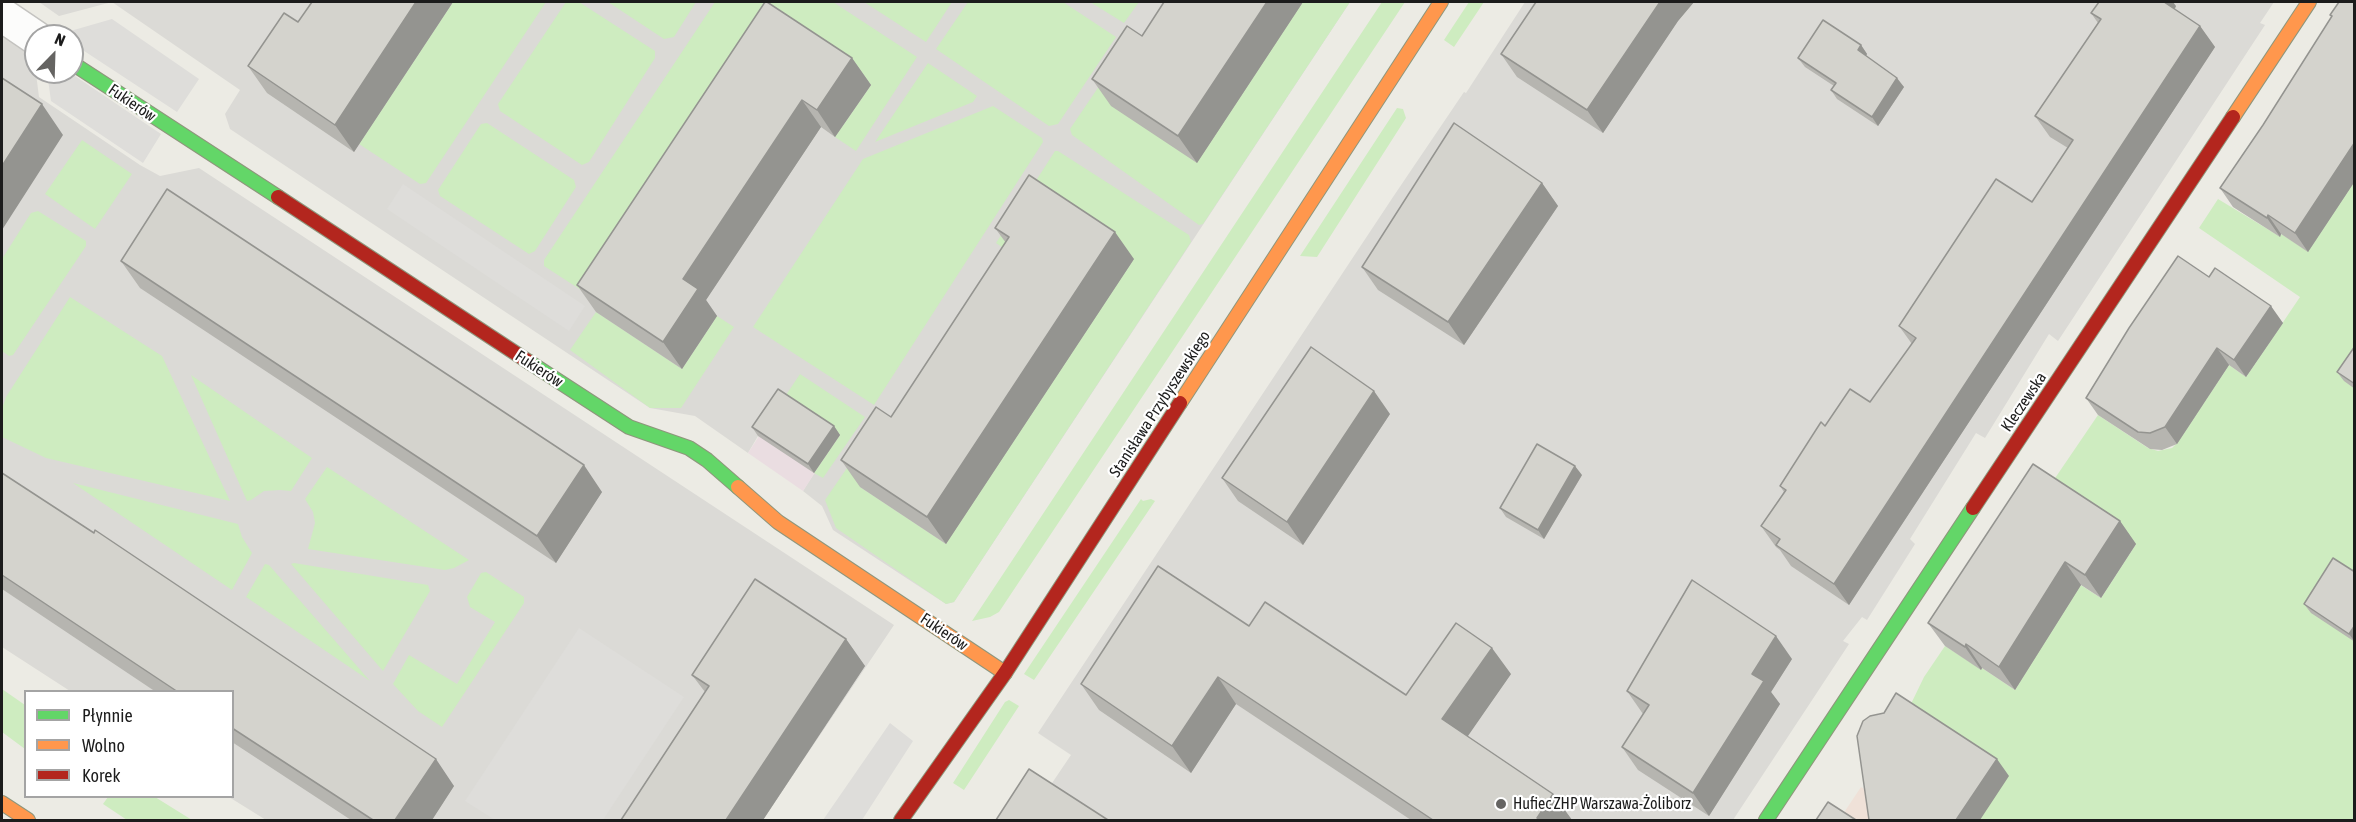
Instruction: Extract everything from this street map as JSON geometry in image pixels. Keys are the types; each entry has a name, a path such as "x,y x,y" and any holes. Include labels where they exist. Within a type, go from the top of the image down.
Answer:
{"street":[{"name":"Stanisława Przybyszewskiego","path":"902,820 1005,673 1441,2"},
{"name":"Kleczewska","path":"1766,820 2309,2"},
{"path":"2,15 24,30"},
{"name":"Fukierów","path":"84,71 629,427 689,448 778,522 1005,673"},
{"path":"2,803 28,820"}],"shaded area":[{"path":"39,2 112,2 59,16"},
{"path":"112,2 1350,2 954,602 946,604 833,530 822,506 803,491 814,473 758,436 748,453 695,416 650,408 230,129 225,114 240,90"},
{"path":"1525,2 2274,2 2260,23 2265,25 2058,341 2049,334 1985,438 1976,433 1910,539 1915,544 1867,620 1862,617 1843,641 1849,644 1733,820 1027,820 1071,755 1038,733"},
{"path":"112,19 199,79 177,112 84,51 84,27"},
{"path":"2,37 24,51 24,84 37,84 39,97 140,165 160,176 199,168 894,625 763,820 266,820 231,798 234,798 234,690 68,690 2,647"},
{"path":"84,82 161,134 143,163 51,101 49,84 84,84"},
{"path":"403,184 585,306 569,331 387,209"},
{"path":"784,398 840,435 803,491 748,453"},
{"path":"579,628 684,697 603,820 495,820 465,801"},
{"path":"890,723 913,741 862,820 823,820"},
{"path":"1861,787 1912,820 1839,820"}],"green space":[{"path":"453,2 546,2 426,183 420,184 359,144"},
{"path":"566,2 579,2 655,51 655,58 589,162 582,165 500,111 498,104"},
{"path":"608,2 696,2 674,37 664,39"},
{"path":"715,2 833,2 917,57 856,151 835,137 871,85 601,303 544,266 544,260"},
{"path":"864,2 952,2 926,42"},
{"path":"968,2 1063,2 1116,37 1058,124 1049,126 936,49"},
{"path":"1090,2 1139,2 1124,23"},
{"path":"1303,2 1350,2 1203,224 1199,225 1072,135 1070,129 1129,42"},
{"path":"1382,2 1405,2 999,612 990,617 972,621"},
{"path":"1469,2 1484,2 1454,47 1444,40"},
{"path":"928,63 977,96 973,102 875,142"},
{"path":"993,106 1042,138 1043,142 874,405 753,327 863,159"},
{"path":"1397,108 1403,109 1406,118 1317,257 1300,256"},
{"path":"487,123 574,180 576,187 535,251 529,254 440,196 438,190 481,124"},
{"path":"82,140 132,174 95,229 45,194"},
{"path":"1055,151 1189,235 1191,242 954,602 946,604 836,528 825,500 878,423 860,487 946,544 1014,255 996,243"},
{"path":"2354,174 2354,820 1980,820 1908,710 1924,677 1945,646 2015,690 2079,584 2101,598 2136,544 2049,487 2098,415 2148,448 2158,451 2172,448 2229,365 2246,377 2300,297 2199,228 2218,199 2308,251 2343,191 2348,192 2345,189"},
{"path":"38,211 86,241 86,246 13,355 9,356 2,351 2,259 31,213"},
{"path":"70,297 162,356 230,501 46,458 2,437 2,409 6,397"},
{"path":"596,312 682,369 717,316 734,327 681,408 650,408 570,350"},
{"path":"800,374 865,417 823,478 814,473 840,435 784,398"},
{"path":"191,375 312,458 291,491 264,491 247,501"},
{"path":"327,467 469,560 445,570 308,549 315,523 313,512 305,499"},
{"path":"73,483 238,524 242,537 252,553 232,590"},
{"path":"1141,499 1155,501 1034,680 1024,674"},
{"path":"265,564 269,565 370,681 246,597"},
{"path":"291,564 428,585 430,591 383,671"},
{"path":"486,572 524,597 524,603 442,727 418,711 393,684 409,655 457,684 495,622 470,607 467,597 481,573"},
{"path":"2,689 24,704 24,748 2,732"},
{"path":"1009,700 1019,706 964,790 953,783 1005,702"},
{"path":"107,798 157,798 192,820 127,820 103,804"}],"building":[{"path":"312,2 416,2 335,125 248,66 284,13 298,22"},
{"path":"765,2 852,58 817,110 802,100 683,279 698,289 663,342 577,285"},
{"path":"1164,2 1267,2 1178,136 1092,79 1127,26 1142,36"},
{"path":"1536,2 1660,2 1587,110 1501,54"},
{"path":"2099,2 2164,2 2200,26 1834,584 1776,545 1780,539 1761,526 1786,490 1780,486 1821,422 1825,426 1850,389 1870,402 1916,338 1899,326 1996,179 2032,202 2073,140 2035,116 2101,19 2091,13"},
{"path":"2339,2 2355,2 2355,142 2295,233 2220,188 2263,125"},
{"path":"1823,20 1861,45 1858,50 1897,78 1872,117 1831,90 1836,83 1798,58"},
{"path":"2,78 42,104 2,166"},
{"path":"1454,123 1542,183 1448,322 1362,267"},
{"path":"1029,175 1115,232 927,517 841,460 876,407 891,417 1009,237 995,228"},
{"path":"167,189 584,465 537,536 121,261"},
{"path":"2178,256 2209,277 2215,268 2271,306 2234,360 2217,348 2165,427 2150,433 2138,432 2086,398 2129,328"},
{"path":"2355,346 2355,384 2337,372"},
{"path":"1311,347 1374,391 1287,522 1222,478"},
{"path":"778,389 834,426 808,464 752,427"},
{"path":"1537,444 1575,466 1538,530 1500,508"},
{"path":"2033,464 2120,521 2085,575 2065,562 1999,667 1966,644 1965,647 1928,623"},
{"path":"2,473 94,533 95,530 436,759 395,820 373,820 234,729 234,690 175,690 2,575"},
{"path":"2333,558 2355,572 2355,625 2349,634 2304,604"},
{"path":"1158,566 1249,626 1265,602 1406,695 1456,623 1492,648 1442,719 1553,794 1537,818 1541,820 1433,820 1218,677 1172,746 1081,684"},
{"path":"755,579 846,639 726,820 621,820 709,686 692,675"},
{"path":"1692,580 1776,636 1752,674 1764,681 1693,793 1622,747 1649,705 1627,691"},
{"path":"1896,693 1997,759 1956,820 1869,820 1857,736 1863,721 1870,716 1884,713"},
{"path":"1029,769 1108,820 996,820"},
{"path":"1828,802 1856,820 1816,820"}],"traffic: fast":[{"path":"84,71 278,197"},
{"path":"529,362 629,427 689,448 707,460 738,487"},
{"path":"1766,820 1973,508"}],"traffic: slow":[{"path":"1180,403 1441,2"},
{"path":"2233,117 2309,2"},
{"path":"738,487 778,522 1005,673"},
{"path":"2,803 28,820"}],"traffic: jam":[{"path":"1973,508 2233,117"},
{"path":"278,197 529,362"},
{"path":"901,820 1005,673 1180,403"}],"place":[{"name":"Hufiec ZHP Warszawa-Żoliborz","path":"1501,804"}]}
